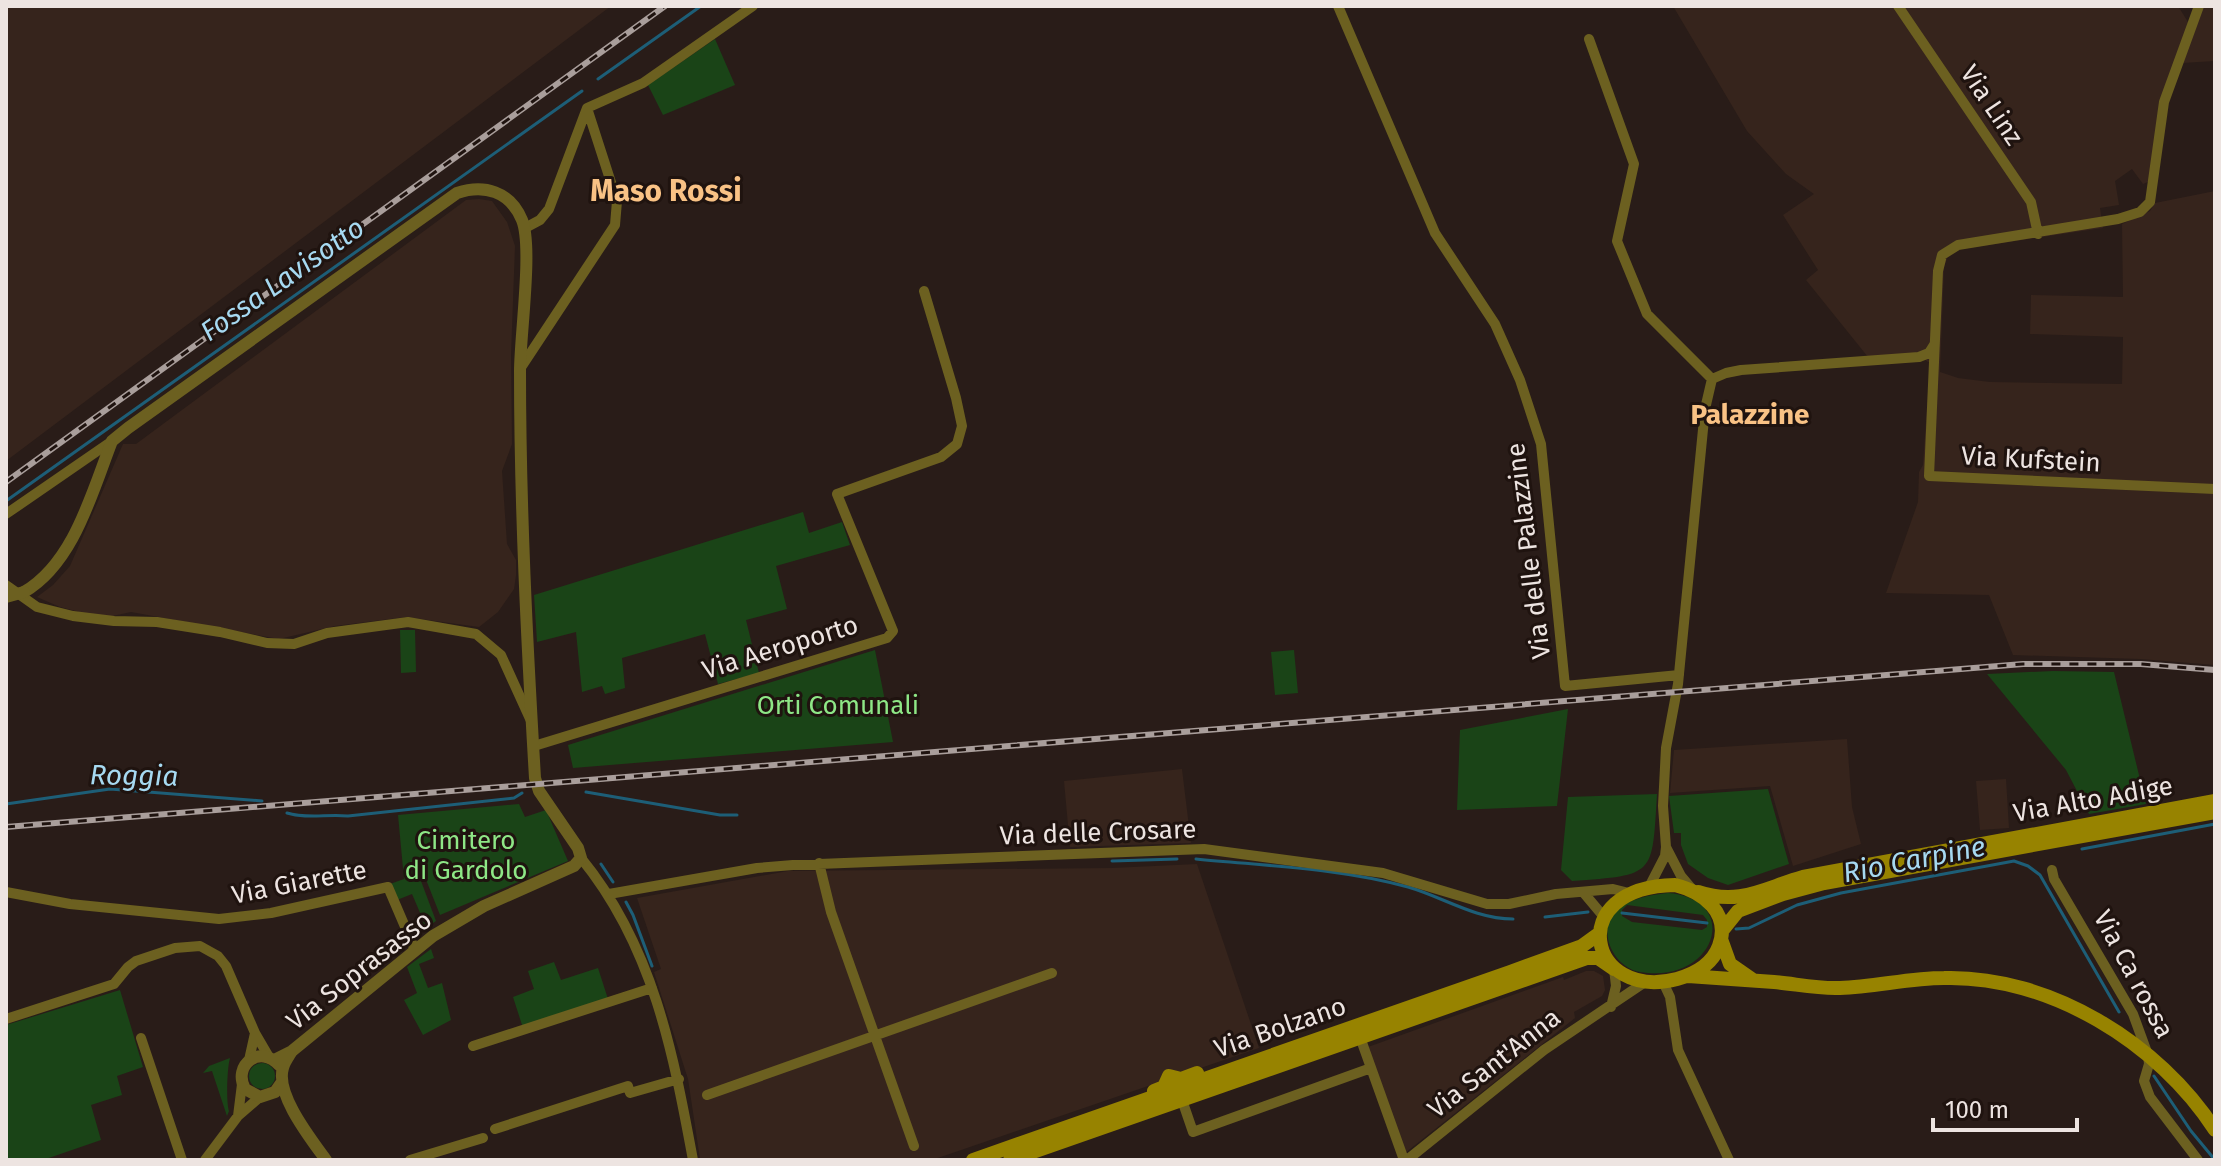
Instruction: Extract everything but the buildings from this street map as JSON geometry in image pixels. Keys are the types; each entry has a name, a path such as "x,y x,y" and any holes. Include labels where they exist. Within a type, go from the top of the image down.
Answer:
{"main road":[{"name":"Via Alto Adige","path":"1695,891 1723,898 1743,898 1775,885 1834,870 2215,801"},
{"name":"Via Alto Adige","path":"1722,934 1738,911 1824,883 2215,812"},
{"path":"1722,934 1713,958 1705,966 1684,977 1645,982 1614,969 1602,949 1600,933 1604,917 1619,898 1629,893 1649,887 1675,885 1695,891 1716,910 1722,934 1723,947 1730,964 1757,982"},
{"name":"Via Bolzano","path":"973,1160 1092,1118 1100,1110 1164,1087 1169,1076 1181,1079 1245,1058 1271,1057 1582,946 1600,933"},
{"name":"Via Bolzano","path":"1010,1160 1587,958 1598,958 1614,969"},
{"path":"1684,977 1841,988 1943,978 2000,983 2061,1003 2098,1021 2148,1055"},
{"path":"1459,1002 1478,1004 1534,988"},
{"name":"Via Ca rossa","path":"2148,1055 2190,1096 2215,1130"}],"street":[{"path":"525,228 540,220 549,209 587,108 643,83 753,6"},
{"name":"Via delle Palazzine","path":"1338,6 1435,233 1495,324 1520,380 1541,444 1565,686 1679,675"},
{"name":"Via Linz","path":"1898,6 2031,202 2038,234"},
{"path":"1712,379 1741,370 1919,357 1929,353 1935,343 1938,271 1942,255 1958,245 2038,234 2140,212 2150,202 2164,102 2199,6"},
{"path":"1589,39 1634,164 1617,241 1647,314 1712,379"},
{"path":"520,369 615,225 617,201 587,108"},
{"path":"6,514 457,193 475,189 496,191 513,205 525,228 520,369 536,785 578,848 581,858 609,894 629,931 652,988 679,1079 693,1160"},
{"name":"Via Aeroporto","path":"534,746 887,638 893,631 837,494 941,457 957,444 962,426 959,412 924,291"},
{"name":"Via Kufstein","path":"1935,343 1929,476 2215,489"},
{"path":"1649,887 1665,856 1665,762 1679,675 1705,409 1712,379"},
{"path":"6,597 41,583 65,555 112,441"},
{"path":"6,585 37,607 73,616 157,622 267,643 294,644 327,633 408,622 476,634 501,655 532,722"},
{"path":"1666,847 1681,876 1695,891"},
{"name":"Via delle Crosare","path":"609,894 757,868 819,863 1204,849 1383,873 1487,904 1509,904 1613,889 1629,893"},
{"name":"Via Soprasasso","path":"266,1096 276,1067 292,1051 433,936 484,906 574,866 581,858"},
{"path":"819,863 831,912 914,1146"},
{"name":"Via Ca rossa","path":"2052,870 2054,879 2133,1014 2148,1055"},
{"name":"Via Giarette","path":"6,892 70,904 219,919 283,911 388,887 415,950"},
{"path":"1583,892 1604,917"},
{"path":"6,1019 114,984 136,961 175,948 200,946 218,956 226,966 255,1033 276,1067 290,1107 326,1160"},
{"path":"1611,1007 1616,986 1614,969"},
{"path":"707,1095 1052,973"},
{"path":"1670,997 1684,977"},
{"name":"Via Sant'Anna","path":"1360,1037 1406,1160 1544,1050 1645,982"},
{"path":"1663,982 1670,997 1678,1050 1729,1160"},
{"path":"473,1046 652,988"},
{"path":"238,1116 241,1071 249,1060 255,1033"},
{"path":"141,1038 182,1160"},
{"path":"2148,1055 2144,1081 2150,1097 2198,1160"},
{"name":"Via Soprasasso","path":"249,1060 255,1056 276,1067"},
{"path":"1182,1100 1193,1132 1371,1068"},
{"path":"495,1129 628,1086 630,1093 679,1079"},
{"path":"242,1084 250,1093 266,1096 290,1107"},
{"path":"205,1160 238,1116 266,1096"},
{"path":"410,1160 483,1138"}],"shaded area":[{"path":"6,6 611,6 6,461"},
{"path":"1673,6 2178,6 2188,22 2150,181 2143,184 2132,169 2115,181 2119,205 2100,208 2103,228 1955,250 1948,256 1944,267 1940,372 1990,382 2122,384 2123,337 2030,334 2031,295 2123,297 2122,224 2150,211 2155,203 2215,191 2215,665 2013,655 1989,595 1886,593 1918,502 1930,363 1925,360 1868,357 1806,280 1818,270 1783,215 1814,194 1786,174 1747,131"},
{"path":"2203,6 2215,6 2215,61 2182,63"},
{"path":"466,200 492,201 507,222 515,246 512,444 502,471 507,544 516,560 516,575 514,589 498,612 479,627 406,617 335,626 279,639 131,612 108,617 83,613 37,597 70,566 123,444 136,444"},
{"path":"1847,739 1852,807 1861,844 1793,866 1770,786 1670,793 1674,750"},
{"path":"1182,769 1191,843 1070,847 1064,781"},
{"path":"2006,779 2009,828 1980,830 1976,781"},
{"path":"1197,864 1259,1048 932,1160 700,1159 688,1079 654,972 661,969 637,898 788,871 1112,868"},
{"path":"1586,971 1603,976 1605,990 1602,996 1574,1012 1575,1018 1405,1153 1368,1047"}],"green space":[{"path":"715,39 735,85 663,115 648,85"},
{"path":"803,512 809,533 842,522 850,545 776,566 787,609 746,620 759,673 718,684 705,634 622,658 625,688 605,694 602,686 582,692 576,632 537,642 534,595"},
{"path":"400,630 415,630 416,672 401,673"},
{"name":"Orti Comunali","path":"875,650 893,742 573,768 568,745"},
{"path":"1294,650 1298,693 1275,695 1271,652"},
{"path":"2114,672 2146,804 2089,814 2066,770 1987,674"},
{"path":"1568,709 1557,806 1457,810 1460,730"},
{"path":"1768,789 1789,864 1728,885 1708,878 1688,864 1681,845 1681,833 1674,833 1669,796"},
{"path":"1657,794 1653,841 1644,866 1620,876 1572,881 1561,870 1568,797"},
{"name":"Cimitero di Gardolo","path":"519,804 525,817 546,810 568,861 440,915 423,872 418,873 436,921 429,926 427,924 413,936 410,929 424,922 412,894 397,900 390,884 404,879 398,815"},
{"path":"1668,893 1691,899 1706,910 1712,924 1711,940 1702,954 1687,966 1666,973 1631,969 1615,956 1610,947 1608,928 1611,918 1628,903","holes":["1627,905 1703,915 1707,927 1702,930 1632,922 1622,916 1622,910"]},
{"path":"431,949 434,958 419,964 428,988 442,983 451,1020 423,1035 404,1000 417,993 407,967"},
{"path":"554,962 561,980 598,968 608,999 523,1028 513,997 534,989 528,971"},
{"path":"120,990 143,1067 117,1076 122,1095 91,1105 101,1140 43,1160 6,1160 6,1025"},
{"path":"230,1058 227,1116 212,1071 203,1073 209,1066"},
{"path":"262,1063 271,1067 275,1076 271,1085 262,1089 253,1085 249,1076 253,1067"}],"waterway":[{"name":"Fossa Lavisotto","path":"598,79 701,6"},
{"name":"Fossa Lavisotto","path":"6,501 582,91"},
{"name":"Roggia","path":"6,804 110,789 262,801"},
{"path":"586,792 720,815 737,815"},
{"name":"Roggia","path":"287,813 348,816 514,798 522,793"},
{"path":"2082,849 2215,824"},
{"name":"Rio Carpine","path":"1112,861 1177,859"},
{"name":"Rio Carpine","path":"1196,859 1356,876 1421,891 1472,912 1513,919"},
{"name":"Rio Carpine","path":"1736,929 1749,928 1797,905 1841,893 2014,861 2040,875 2119,1012"},
{"name":"Roggia","path":"601,864 613,882"},
{"name":"Roggia","path":"626,902 652,966"},
{"name":"Rio Carpine","path":"1545,917 1588,912"},
{"name":"Rio Carpine","path":"1622,913 1707,923"},
{"name":"Rio Carpine","path":"2154,1076 2215,1160"}],"railway":[{"path":"6,482 665,6"},
{"path":"6,827 2023,664 2141,664 2215,670"}],"district":[{"name":"Maso Rossi","path":"666,191"},
{"name":"Palazzine","path":"1750,414"}]}
